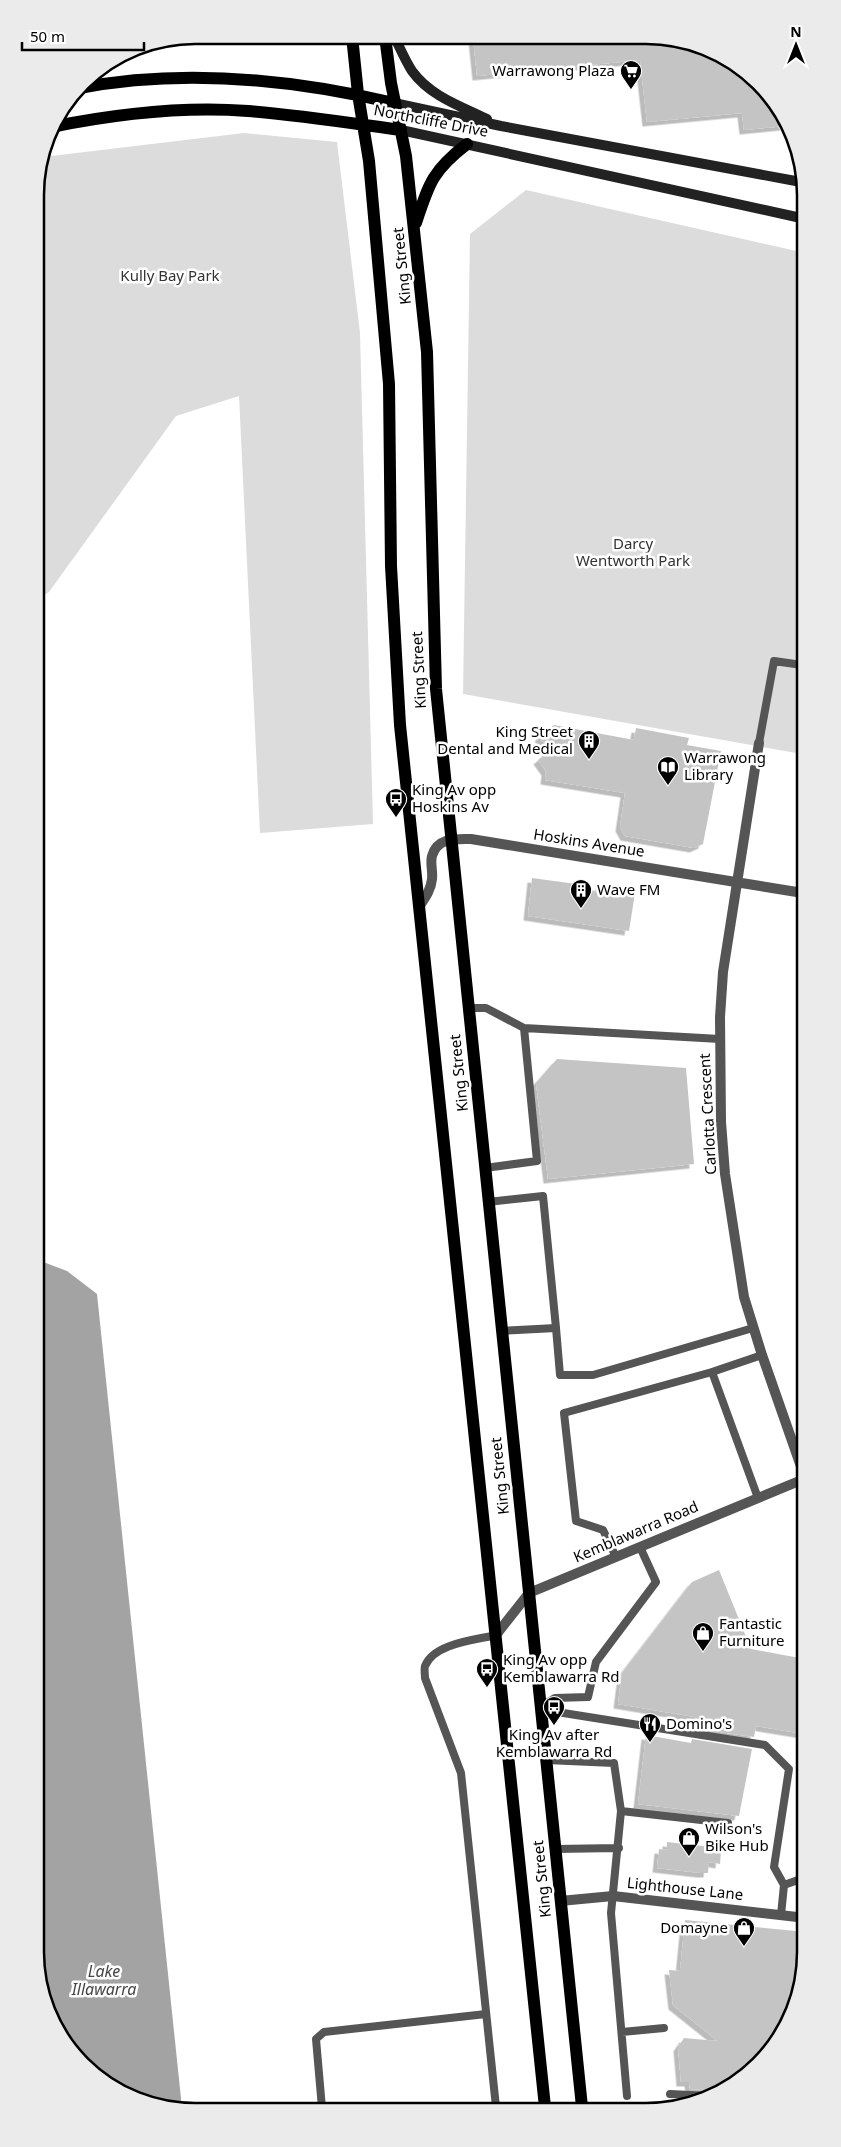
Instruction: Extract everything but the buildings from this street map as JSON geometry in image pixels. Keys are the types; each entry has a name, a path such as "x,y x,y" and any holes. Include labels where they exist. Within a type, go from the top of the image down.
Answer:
{"main road":[{"name":"King Street","path":"353,44 372,196 389,384 391,557 396,677 544,2103"},
{"name":"King Street","path":"386,44 415,227 427,352 430,408 434,652 451,839 582,2103"},
{"path":"398,44 412,71 430,90 444,99 501,126"},
{"name":"Northcliffe Drive","path":"90,86 148,78 185,76 292,85 358,94 501,126 796,181"},
{"name":"Northcliffe Drive","path":"60,126 121,115 200,110 248,111 363,124 467,144 797,217"},
{"path":"415,227 432,177 440,167 467,144"}],"street":[{"name":"Carlotta Crescent","path":"760,743 736,882 723,972 720,1039 721,1122 725,1174 741,1283 753,1328 797,1455"},
{"path":"419,907 430,891 432,856 436,847 451,839"},
{"name":"Hoskins Avenue","path":"451,839 471,839 797,892"},
{"name":"Kemblawarra Road","path":"496,1635 529,1593 797,1482"},
{"name":"Lighthouse Lane","path":"560,1901 613,1896 797,1917"}],"lane":[{"path":"760,743 774,661 797,665"},
{"path":"469,1008 486,1008 524,1028 720,1039"},
{"path":"485,1168 537,1161 524,1028"},
{"path":"488,1202 543,1196 560,1376 593,1375 753,1328"},
{"path":"502,1332 556,1328"},
{"path":"616,1557 603,1530 576,1521 564,1414 712,1372 762,1355"},
{"path":"712,1372 758,1498"},
{"path":"540,1707 555,1698 588,1697 596,1662 656,1582 640,1547"},
{"path":"495,2103 462,1773 425,1678 425,1666 435,1654 444,1648 496,1635"},
{"path":"540,1707 557,1712 765,1745 789,1769 774,1867 784,1885 781,1915"},
{"path":"546,1760 614,1762 621,1811 612,1913 628,2096"},
{"path":"621,1811 728,1823"},
{"path":"555,1849 619,1848"},
{"path":"784,1885 797,1880"},
{"path":"321,2103 315,2049 316,2039 324,2032 486,2014"},
{"path":"622,2032 664,2028"},
{"path":"670,2094 694,2095"}],"green space":[{"name":"Kully Bay Park","path":"244,133 337,142 360,333 373,824 260,833 239,396 176,416 49,592 44,595 44,185 49,156"},
{"name":"Darcy Wentworth Park","path":"526,190 797,251 797,753 463,694 470,234"}],"water":[{"name":"Lake Illawarra","path":"44,1262 67,1271 97,1294 181,2102 146,2095 128,2088 95,2066 81,2052 59,2019 49,1992 45,1972"}],"place":[{"name":"Warrawong Plaza","path":"631,90"},
{"name":"King Street Dental and Medical","path":"589,760"},
{"name":"Warrawong Library","path":"668,786"},
{"name":"King Av opp Hoskins Av","path":"396,818"},
{"name":"Wave FM","path":"581,909"},
{"name":"Fantastic Furniture","path":"703,1652"},
{"name":"King Av opp Kemblawarra Rd","path":"487,1688"},
{"name":"King Av after Kemblawarra Rd","path":"554,1726"},
{"name":"Domino's","path":"650,1743"},
{"name":"Wilson's Bike Hub","path":"689,1857"},
{"name":"Domayne","path":"744,1947"}]}
